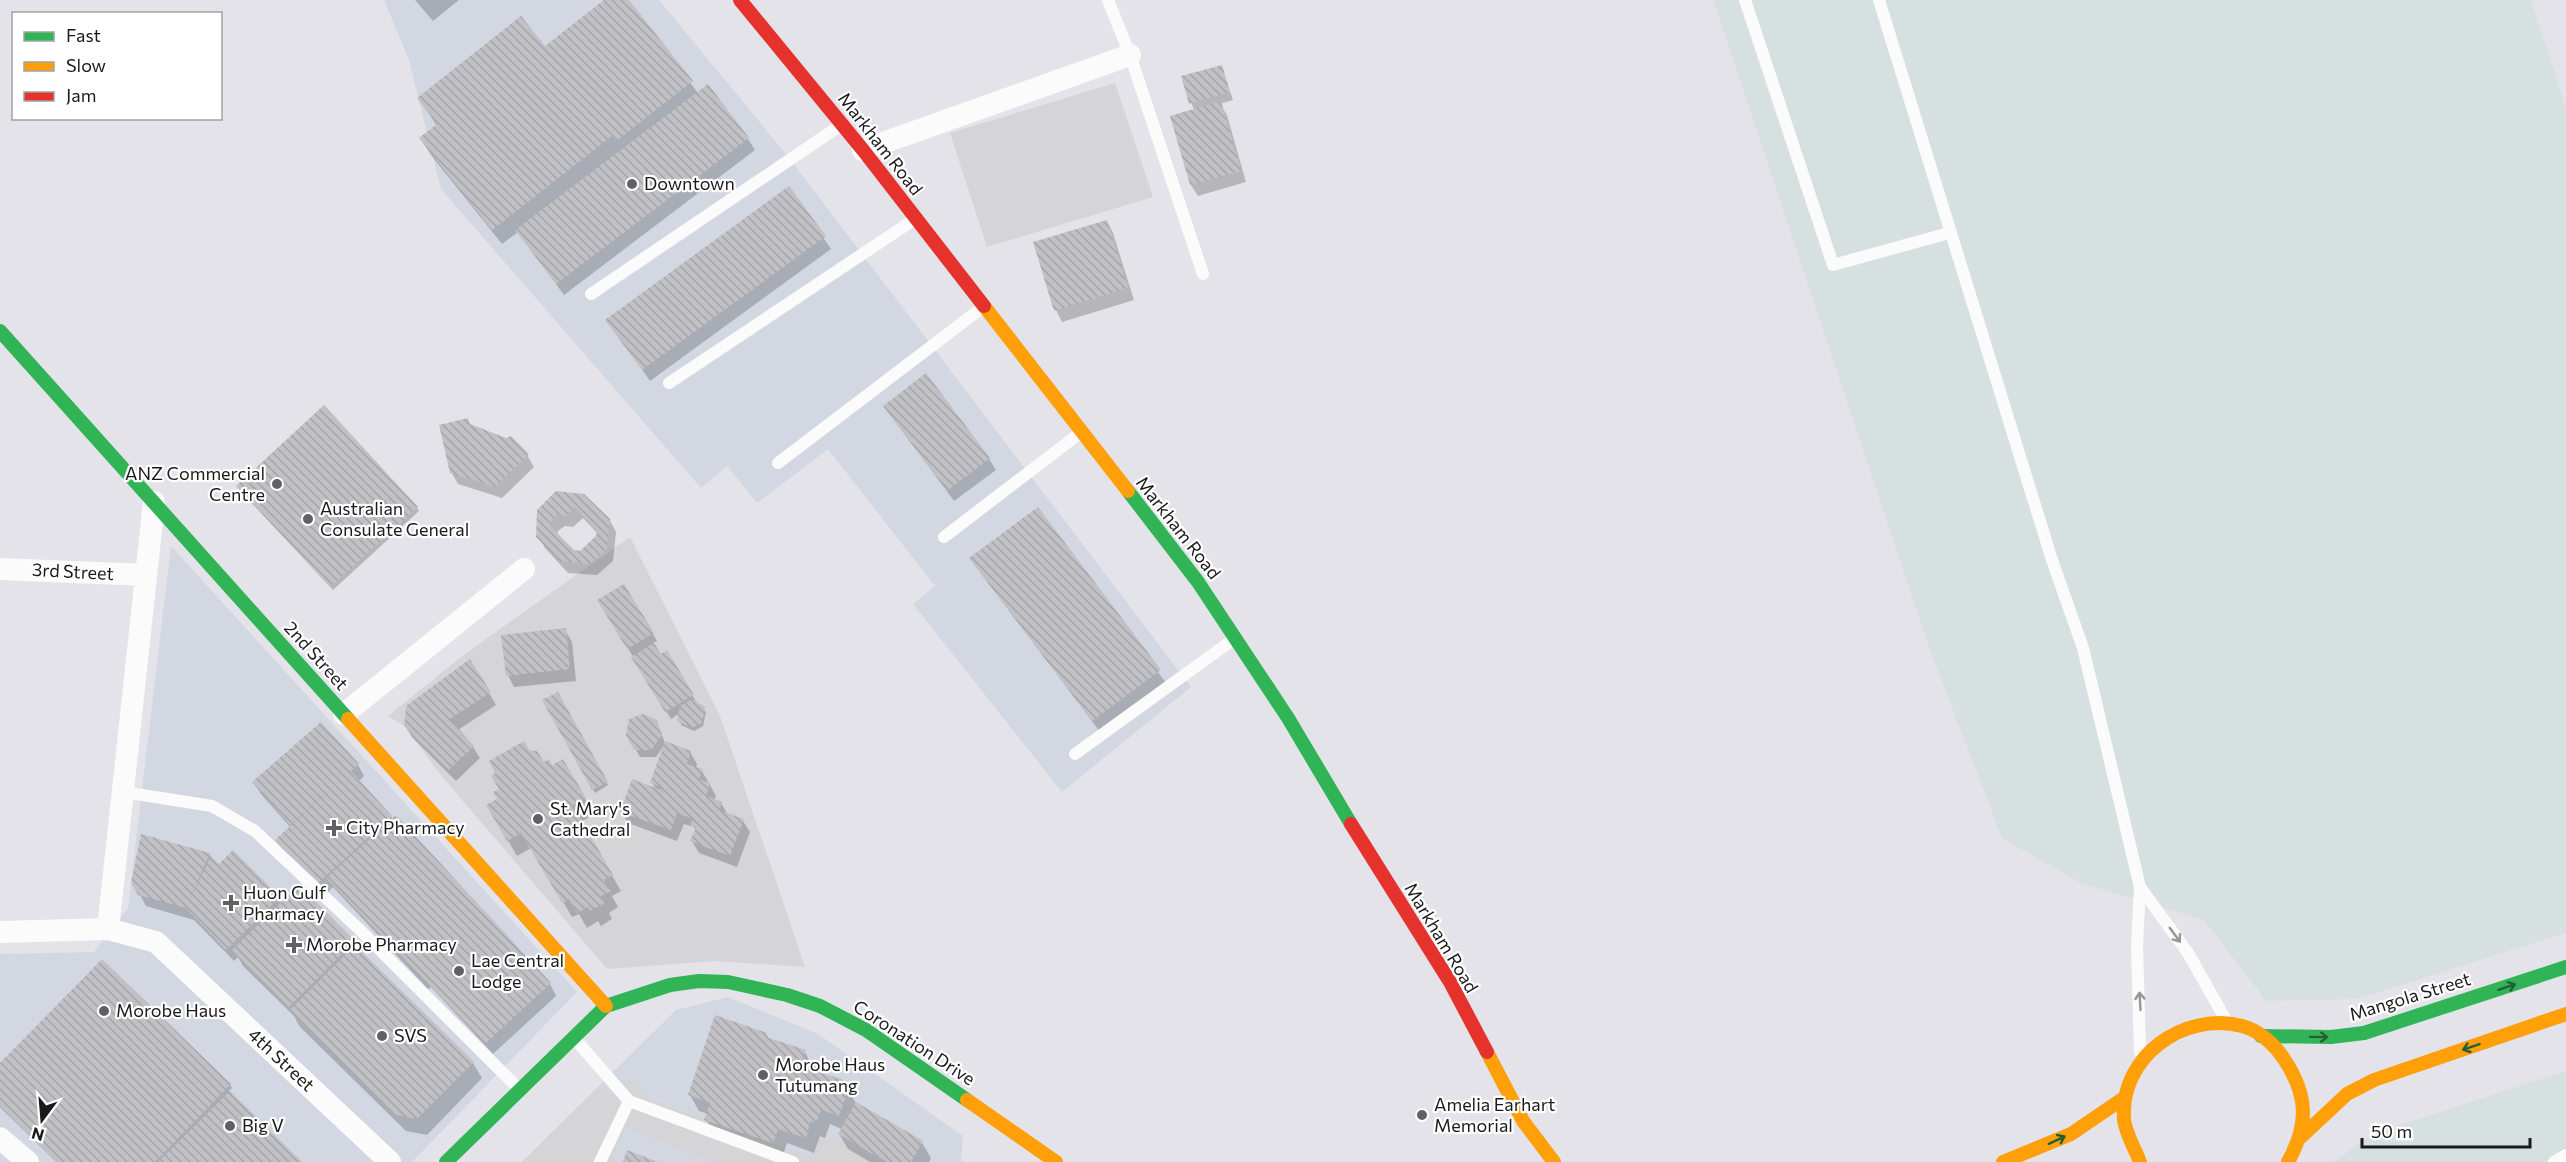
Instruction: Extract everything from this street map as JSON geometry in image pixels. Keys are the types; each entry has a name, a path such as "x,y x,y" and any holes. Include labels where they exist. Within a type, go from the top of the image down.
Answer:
{"main road":[{"name":"Markham Road","path":"740,0 863,150 1198,582 1288,718 1373,861 1450,982 1523,1121 1554,1162"},
{"name":"2nd Street","path":"0,331 606,1006"},
{"name":"Mangola Street","path":"2261,1036 2331,1037 2364,1033 2566,968"},
{"name":"Coronation Drive","path":"455,1159 520,1090 606,1006 670,985 699,981 728,982 820,1006 867,1030 1056,1162"},
{"path":"2301,1137 2347,1094 2374,1080 2566,1014"},
{"path":"2140,1162 2131,1148 2124,1124 2124,1098 2130,1078 2140,1059 2157,1041 2178,1029 2203,1023 2227,1023 2261,1036 2279,1050 2293,1069 2301,1091 2304,1113 2301,1137 2289,1162"},
{"path":"2002,1162 2071,1134 2124,1098"},
{"name":"Markham Road","path":"1523,1121 1533,1158"}],"street":[{"path":"863,150 1130,55"},
{"path":"108,929 154,502"},
{"name":"3rd Street","path":"0,569 146,575"},
{"path":"344,714 524,569"},
{"name":"4th Street","path":"0,932 108,929 156,942 390,1162"},
{"path":"0,1138 28,1162"}],"lane":[{"path":"1108,0 1130,55 1203,274"},
{"path":"1745,0 1833,265 1949,233"},
{"path":"1879,0 1949,233 2052,560 2083,648 2140,888 2137,946 2140,1059"},
{"path":"591,294 842,124"},
{"path":"669,382 916,218"},
{"path":"778,463 984,307"},
{"path":"944,537 1081,432"},
{"path":"1076,754 1235,638"},
{"path":"123,792 212,806 255,831 361,931 520,1090"},
{"path":"2140,888 2188,953 2227,1023"},
{"path":"573,1037 629,1101 793,1162"},
{"path":"600,1162 629,1101"},
{"path":"2554,1162 2566,1155"}],"shaded area":[{"path":"384,0 659,0 786,154 1191,687 1062,792 913,604 935,586 828,449 757,503 727,466 701,488 441,189 409,60"},
{"path":"1713,0 2531,0 2566,108 2566,933 2357,999 2266,1001 2204,920 2081,883 2002,838 1927,642"},
{"path":"1115,83 1153,197 987,247 950,133"},
{"path":"630,537 720,716 805,967 714,961 607,969 444,779 404,726 388,716 466,653"},
{"path":"171,546 577,992 412,1162 0,1162 0,954 94,952 128,908"},
{"path":"728,997 818,1034 963,1136 961,1162 522,1162 676,1010"},
{"path":"2566,1071 2566,1162 2333,1162 2375,1133"},
{"path":"630,1079 650,1099 808,1156 820,1130 880,1162 713,1162 625,1127 612,1162 522,1162 599,1086 610,1096"}],"building":[{"path":"604,0 629,0 693,81 616,141 612,136 492,230 419,138 437,124 417,98 521,16 545,46"},
{"path":"1222,65 1230,92 1189,104 1181,76"},
{"name":"Downtown","path":"708,84 749,138 556,284 515,230"},
{"path":"1221,101 1241,171 1190,185 1170,116"},
{"name":"Downtown","path":"789,186 826,236 642,370 605,320"},
{"path":"1107,220 1128,288 1054,311 1033,242"},
{"path":"926,373 990,458 947,491 883,406"},
{"path":"324,405 418,507 330,587 236,486"},
{"path":"468,418 470,424 506,438 511,436 529,454 495,487 450,473 439,425"},
{"path":"556,491 584,494 610,519 607,549 590,564 560,561 536,537 537,510","holes":["575,507 597,531 596,536 580,551 574,550 551,527 552,519 558,514 566,516"]},
{"path":"1038,507 1161,670 1092,721 969,558"},
{"path":"624,584 654,633 627,649 597,600"},
{"path":"566,628 570,669 506,676 501,635"},
{"path":"654,643 661,654 667,650 694,695 665,712 631,657"},
{"path":"470,659 491,692 450,719 474,746 449,770 404,726 406,706"},
{"path":"558,692 608,782 592,790 542,700"},
{"path":"692,699 705,707 702,723 692,728 677,721 680,706"},
{"path":"643,714 657,720 662,735 651,750 634,750 626,735 629,719"},
{"path":"321,722 359,764 351,771 392,816 316,885 275,840 332,788 290,825 252,782"},
{"name":"St. Mary's Cathedral","path":"524,741 529,750 537,751 544,762 549,759 552,765 563,759 586,798 573,805 613,875 604,880 611,891 601,896 605,903 590,911 588,907 577,913 569,899 562,903 521,833 507,841 486,805 497,799 493,792 499,789 491,776 495,773 489,761"},
{"path":"665,741 691,751 687,764 703,769 699,779 710,783 706,796 722,802 719,810 744,819 730,856 690,841 696,827 690,825 693,819 677,813 671,830 620,812 632,779 661,790 662,787 650,783"},
{"path":"396,815 551,983 486,1043 326,878"},
{"path":"141,834 210,853 188,903 211,856 219,864 233,850 280,897 226,950 186,908 138,895 131,883"},
{"name":"Morobe Pharmacy","path":"299,885 355,941 289,1007 232,950"},
{"name":"SVS","path":"355,945 474,1062 417,1119 396,1115 289,1011"},
{"name":"Morobe Haus","path":"102,959 231,1084 155,1162 56,1162 0,1107 0,1063"},
{"name":"Morobe Haus Tutumang","path":"715,1015 767,1033 766,1037 806,1050 803,1058 819,1063 816,1071 844,1080 842,1085 849,1088 839,1116 821,1110 816,1123 811,1121 806,1138 778,1129 773,1143 704,1120 710,1103 688,1095"},
{"name":"Big V","path":"230,1091 302,1162 158,1162"},
{"path":"856,1102 923,1141 911,1162 887,1162 838,1134"},
{"path":"627,1150 658,1162 623,1162"}],"traffic: fast":[{"path":"0,331 348,719"},
{"path":"1128,491 1198,582 1288,718 1351,824"},
{"path":"2261,1036 2331,1037 2364,1033 2566,967"},
{"path":"446,1162 606,1006 670,985 699,981 728,982 787,995 820,1006 866,1030 967,1100"}],"traffic: slow":[{"path":"984,306 1128,491"},
{"path":"348,719 606,1006"},
{"path":"2301,1137 2347,1094 2374,1080 2566,1014"},
{"path":"2140,1162 2128,1135 2124,1119 2126,1097 2132,1076 2144,1058 2159,1044 2178,1032 2198,1025 2220,1023 2248,1028 2266,1039 2276,1048 2292,1072 2298,1085 2303,1110 2300,1135 2288,1162"},
{"path":"1487,1052 1523,1121 1554,1162"},
{"path":"2003,1162 2071,1134 2124,1098"},
{"path":"967,1100 1056,1162"}],"traffic: jam":[{"path":"740,0 863,150 984,306"},
{"path":"1351,824 1450,982 1487,1052"}],"place":[{"name":"Downtown","path":"632,184"},
{"name":"ANZ Commercial Centre","path":"277,484"},
{"name":"Australian Consulate General","path":"308,519"},
{"name":"St. Mary's Cathedral","path":"538,819"},
{"name":"City Pharmacy","path":"334,828"},
{"name":"Huon Gulf Pharmacy","path":"231,903"},
{"name":"Morobe Pharmacy","path":"294,945"},
{"name":"Lae Central Lodge","path":"459,971"},
{"name":"Morobe Haus","path":"104,1011"},
{"name":"SVS","path":"382,1036"},
{"name":"Morobe Haus Tutumang","path":"763,1075"},
{"name":"Amelia Earhart Memorial","path":"1422,1115"},
{"name":"Big V","path":"230,1126"}]}
